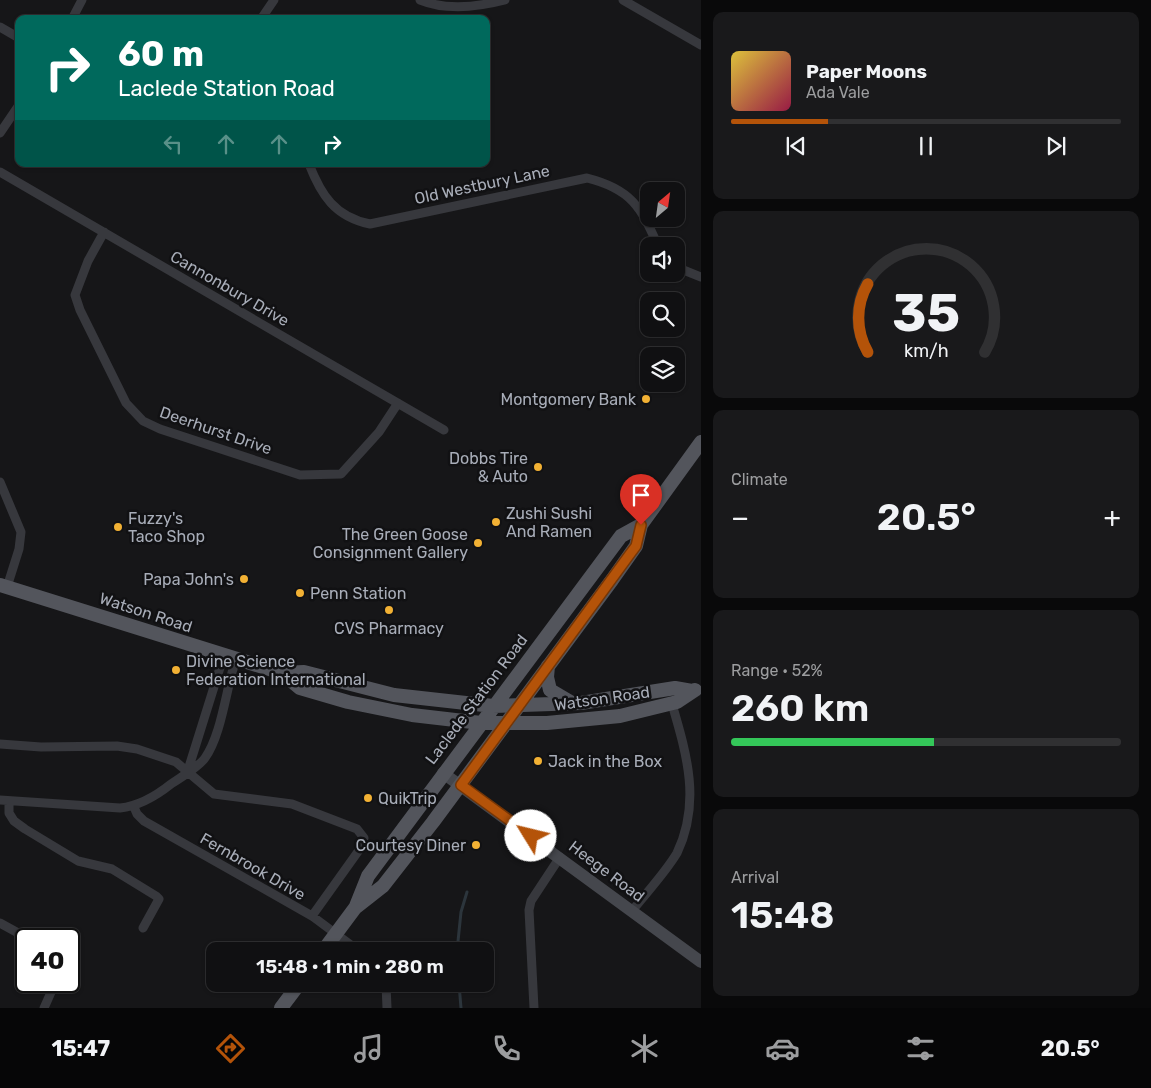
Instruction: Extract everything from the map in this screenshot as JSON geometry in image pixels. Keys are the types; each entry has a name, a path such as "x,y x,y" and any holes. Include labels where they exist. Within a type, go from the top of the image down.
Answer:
{"main road":[{"name":"Laclede Station Road","path":"330,942 355,908 383,886 461,785 636,546 641,525 701,442"},
{"name":"Laclede Station Road","path":"355,908 368,876 480,722 621,536 641,525"},
{"name":"Watson Road","path":"4,586 282,673 304,672 394,694 493,706 519,706 573,704 676,688 696,690"},
{"path":"548,666 547,677 550,690 573,704"},
{"name":"Watson Road","path":"282,673 300,688 348,702 412,715 480,722 546,723 592,720 672,704 696,690"},
{"path":"281,1008 293,992"}],"street":[{"path":"74,15 82,0"},
{"path":"264,15 274,0"},
{"path":"420,0 433,5 457,7 505,0"},
{"path":"623,0 701,45"},
{"path":"0,26 15,35"},
{"path":"0,133 15,111"},
{"name":"Old Westbury Lane","path":"311,167 329,202 340,213 355,221 370,224 587,178 608,183 625,193 641,212 654,237"},
{"name":"Cannonbury Drive","path":"0,172 444,430"},
{"name":"Deerhurst Drive","path":"104,232 88,262 75,295 80,310 126,403 143,421 300,474 341,474 378,432 398,403"},
{"path":"685,271 701,277"},
{"path":"0,482 21,532 18,549 4,586"},
{"path":"188,770 230,657"},
{"path":"143,928 158,904 159,899 156,896 112,870 78,861 20,826 9,813 4,801 120,808 134,807 165,789 204,759 214,738 230,657"},
{"path":"632,911 676,854 693,811 692,783 672,704"},
{"path":"0,744 41,747 117,746 137,749 169,758 188,770 214,794 292,804 357,829 364,838 362,846 312,916"},
{"name":"Heege Road","path":"443,773 701,962"},
{"name":"Fernbrook Drive","path":"134,807 137,814 144,821 312,916 348,942"},
{"path":"534,1008 529,910 531,901 560,857"},
{"path":"0,923 15,931"},
{"path":"386,992 387,1008"},
{"path":"44,1008 51,993"}],"waterway":[{"path":"458,942 461,912 467,892"},
{"path":"460,992 461,1008"}],"place":[{"name":"Montgomery Bank","path":"646,399"},
{"name":"Dobbs Tire & Auto","path":"538,467"},
{"name":"Zushi Sushi And Ramen","path":"496,522"},
{"name":"Fuzzy's Taco Shop","path":"118,527"},
{"name":"The Green Goose Consignment Gallery","path":"478,543"},
{"name":"Papa John's","path":"244,579"},
{"name":"Penn Station","path":"300,593"},
{"name":"CVS Pharmacy","path":"389,610"},
{"name":"Divine Science Federation International","path":"176,670"},
{"name":"Jack in the Box","path":"538,761"},
{"name":"QuikTrip","path":"368,798"},
{"name":"Courtesy Diner","path":"476,845"}],"route":[{"path":"531,836 461,785 636,546 641,525"}]}
